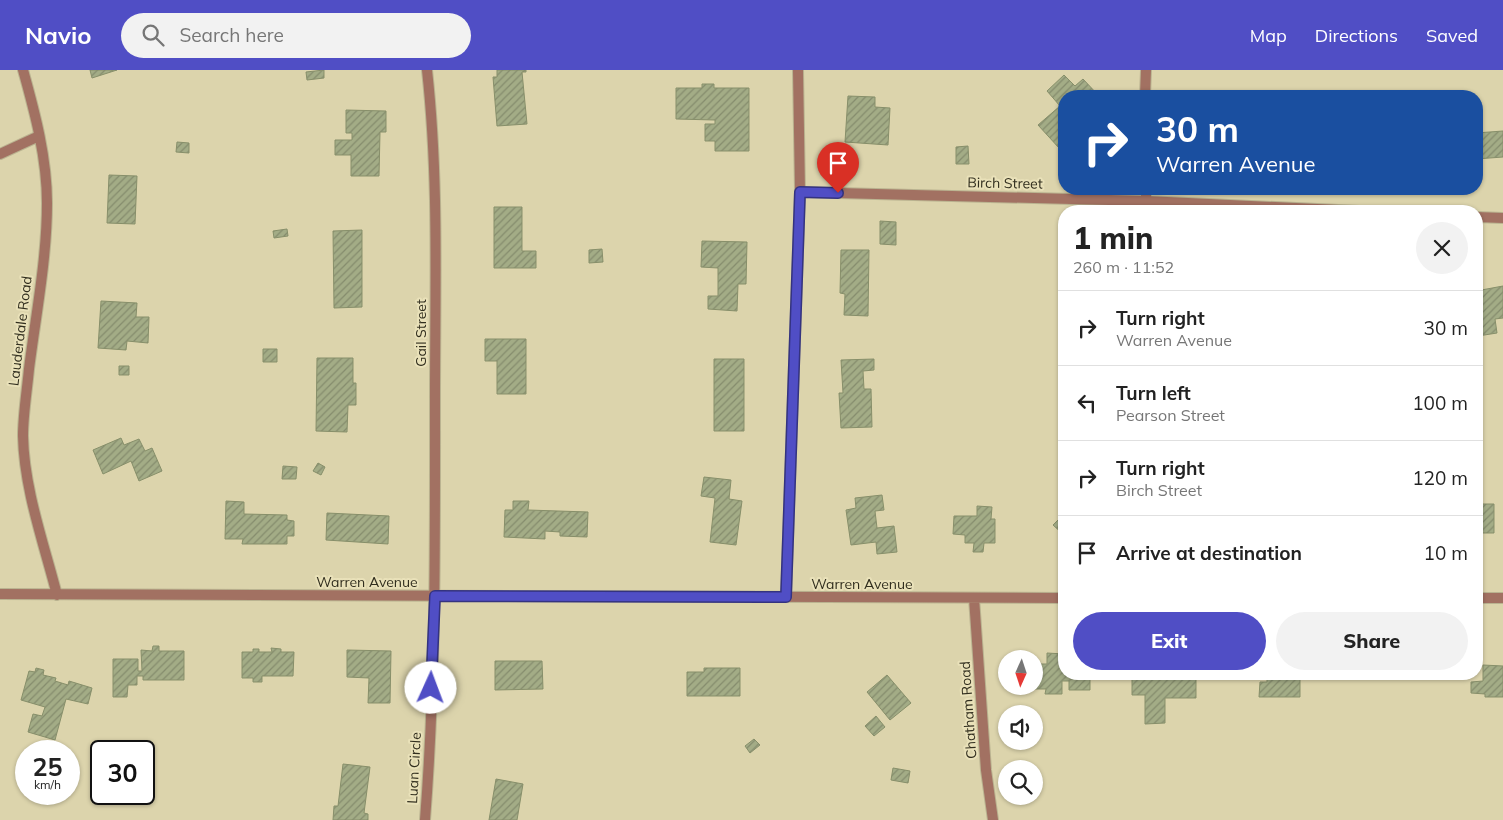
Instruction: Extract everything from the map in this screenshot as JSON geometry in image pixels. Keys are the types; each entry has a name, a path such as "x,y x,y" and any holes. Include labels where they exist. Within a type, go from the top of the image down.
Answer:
{"street":[{"name":"Lauderdale Road","path":"23,70 39,136 46,183 46,240 28,384 23,435 24,459 28,482 57,595"},
{"name":"Gail Street","path":"427,70 432,111 436,184 435,596"},
{"path":"786,597 800,192 798,70"},
{"path":"1145,90 1146,70"},
{"path":"0,154 39,136"},
{"name":"Birch Street","path":"800,192 1121,205"},
{"path":"1483,217 1503,218"},
{"name":"Warren Avenue","path":"0,594 1058,598"},
{"name":"Luan Circle","path":"425,820 435,596"},
{"name":"Chatham Road","path":"974,598 986,770 993,820"},
{"path":"1483,598 1503,598"}],"building":[{"path":"90,70 117,70 92,78"},
{"path":"324,70 324,78 307,80 306,72"},
{"path":"497,70 526,70 526,72 522,72 527,124 497,126 493,77 497,77"},
{"path":"1064,75 1075,86 1083,79 1093,90 1058,90 1058,104 1047,91"},
{"path":"702,84 714,84 714,88 749,88 749,151 715,151 715,141 705,141 705,124 715,124 715,120 676,119 676,88 702,88"},
{"path":"848,96 875,97 875,107 890,108 888,145 845,142"},
{"path":"1058,108 1058,147 1038,125"},
{"path":"346,110 386,111 386,132 380,132 379,176 351,176 351,155 335,155 335,140 352,140 352,133 346,133"},
{"path":"1503,131 1503,157 1483,158 1483,132"},
{"path":"177,142 189,143 189,153 176,152"},
{"path":"968,146 969,164 956,164 956,147"},
{"path":"109,175 137,176 135,224 107,223"},
{"path":"494,207 522,207 522,251 536,251 536,268 494,268"},
{"path":"880,221 896,222 896,245 880,244"},
{"path":"287,229 288,236 274,238 273,231"},
{"path":"362,230 362,307 334,308 333,231"},
{"path":"702,241 747,242 746,284 738,284 737,311 708,309 708,296 718,296 718,268 701,267"},
{"path":"602,249 603,262 589,263 589,250"},
{"path":"841,250 869,250 868,316 844,315 845,294 840,293"},
{"path":"1503,286 1503,318 1495,319 1497,333 1483,335 1483,290"},
{"path":"101,301 137,303 136,317 149,317 148,343 127,341 126,350 98,348"},
{"path":"485,339 526,339 526,394 497,394 497,361 485,361"},
{"path":"263,349 277,349 277,362 263,362"},
{"path":"317,358 353,358 353,383 356,383 356,405 348,405 347,432 316,431"},
{"path":"714,359 744,359 744,431 714,431"},
{"path":"874,359 874,370 863,371 864,389 871,389 872,427 841,428 839,393 843,393 841,360"},
{"path":"119,366 129,366 129,375 119,375"},
{"path":"121,438 124,445 139,439 145,451 152,448 162,471 139,481 131,461 103,474 93,450"},
{"path":"318,463 325,467 321,475 313,471"},
{"path":"283,466 297,467 296,479 282,479"},
{"path":"704,477 731,480 729,499 742,501 736,545 710,542 715,498 701,496"},
{"path":"882,495 884,510 875,511 877,528 894,526 897,552 877,554 876,542 851,545 846,510 856,508 855,498"},
{"path":"226,501 244,502 244,514 287,515 287,520 294,521 294,536 287,536 287,544 242,544 243,539 225,539"},
{"path":"513,501 529,501 528,510 588,512 587,537 560,536 560,532 545,531 545,539 504,537 505,510 513,510"},
{"path":"1483,504 1494,504 1494,533 1483,533"},
{"path":"977,506 992,507 991,519 995,519 995,543 984,543 983,552 973,552 974,543 965,543 965,535 953,534 954,516 977,516"},
{"path":"327,513 389,516 388,544 326,540"},
{"path":"1058,520 1058,530 1053,525"},
{"path":"153,646 159,646 159,651 184,651 184,680 143,680 143,676 137,676 137,685 128,685 127,697 113,697 113,659 138,659 138,671 142,671 141,650 152,651"},
{"path":"271,648 281,649 281,652 294,652 293,676 262,676 262,682 253,682 253,678 242,678 242,652 253,652 253,649 259,649 259,652 272,652"},
{"path":"347,650 391,651 390,703 368,703 369,678 347,677"},
{"path":"1047,653 1058,654 1058,680 1090,680 1090,690 1069,690 1069,681 1062,681 1062,694 1045,694 1046,689 1043,689 1043,664 1047,664"},
{"path":"495,661 542,661 543,689 495,690"},
{"path":"1483,665 1503,666 1503,697 1485,697 1485,694 1471,693 1471,682 1483,681"},
{"path":"36,668 44,670 43,675 56,678 55,681 68,685 69,681 92,688 88,704 66,699 55,740 28,732 33,714 42,716 45,707 21,700 29,671 35,672"},
{"path":"704,668 740,668 740,696 687,696 687,672 704,672"},
{"path":"887,675 911,703 890,720 867,692"},
{"path":"1132,680 1196,680 1196,698 1165,698 1165,723 1145,724 1145,695 1132,695"},
{"path":"1267,680 1300,680 1300,697 1259,697 1260,682 1267,682"},
{"path":"876,716 885,727 874,736 865,726"},
{"path":"754,739 760,745 750,753 745,746"},
{"path":"343,764 370,767 364,813 368,814 368,820 333,820 334,806 338,806"},
{"path":"893,768 910,771 908,783 891,780"},
{"path":"496,779 523,784 517,820 489,820"}],"route":[{"path":"431,688 435,596 786,597 800,192 838,193"}]}
